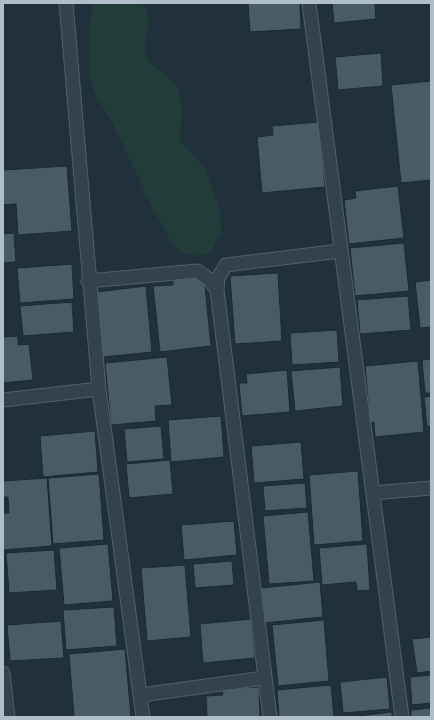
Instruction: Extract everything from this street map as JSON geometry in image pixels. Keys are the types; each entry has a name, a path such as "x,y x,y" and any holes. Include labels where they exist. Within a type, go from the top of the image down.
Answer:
{"street":[{"path":"66,3 88,281 99,389 143,717"},
{"path":"309,3 340,251 402,717"},
{"path":"270,717 217,290 218,278 226,265 340,251"},
{"path":"88,281 197,271 209,279 217,290"},
{"path":"3,400 99,389"},
{"path":"373,493 431,488"},
{"path":"3,674 8,717"},
{"path":"141,695 264,678"}],"green space":[{"path":"96,3 141,3 146,9 149,21 145,47 146,54 151,64 170,78 177,87 181,100 182,114 180,141 203,165 220,208 221,232 210,254 194,255 185,253 180,251 172,243 148,199 113,124 94,91 90,78 89,50 93,5"}],"building":[{"path":"248,3 300,3 301,29 250,32"},
{"path":"332,3 375,3 376,19 334,23"},
{"path":"381,53 383,86 338,90 335,57"},
{"path":"431,81 431,180 401,183 391,85"},
{"path":"319,122 325,187 262,193 257,137 273,135 272,126"},
{"path":"67,166 72,231 18,235 16,204 3,205 3,170"},
{"path":"398,186 404,238 349,244 344,200 356,198 355,191"},
{"path":"14,233 16,262 3,263 3,234"},
{"path":"404,243 409,291 355,296 350,248"},
{"path":"72,264 74,299 20,303 17,268"},
{"path":"278,273 282,341 235,344 230,276"},
{"path":"204,276 211,346 160,352 153,286 173,285 173,280"},
{"path":"431,280 431,327 420,328 415,282"},
{"path":"146,286 152,352 103,357 96,292"},
{"path":"408,296 411,330 360,334 357,300"},
{"path":"72,302 74,332 23,336 20,306"},
{"path":"337,330 339,362 292,365 290,333"},
{"path":"18,336 18,345 29,344 33,380 3,383 3,337"},
{"path":"167,357 172,405 155,406 156,421 111,425 105,363"},
{"path":"431,359 431,393 425,393 422,360"},
{"path":"418,361 424,432 375,437 374,422 370,423 365,366"},
{"path":"340,367 343,406 295,411 291,371"},
{"path":"287,370 290,412 242,416 239,383 247,383 246,374"},
{"path":"431,396 431,426 427,427 424,397"},
{"path":"221,416 224,457 171,462 168,420"},
{"path":"161,426 164,459 127,462 124,429"},
{"path":"95,431 98,472 43,477 40,436"},
{"path":"301,442 304,479 254,483 251,446"},
{"path":"170,460 173,494 129,498 126,464"},
{"path":"358,471 363,541 314,545 309,475"},
{"path":"99,474 104,540 53,544 48,478"},
{"path":"47,478 52,546 3,550 3,513 9,513 8,497 3,497 3,481"},
{"path":"305,483 307,508 265,511 263,486"},
{"path":"308,512 314,581 269,584 263,516"},
{"path":"234,521 237,555 184,560 181,525"},
{"path":"108,544 113,601 64,605 59,548"},
{"path":"367,544 370,590 357,591 356,582 322,585 319,548"},
{"path":"54,550 57,590 9,593 6,553"},
{"path":"232,561 234,585 195,588 193,564"},
{"path":"185,565 191,637 147,641 141,568"},
{"path":"320,582 323,617 264,623 261,588"},
{"path":"114,607 117,646 66,650 63,610"},
{"path":"251,619 255,658 203,663 200,624"},
{"path":"324,620 329,681 278,686 272,625"},
{"path":"61,621 64,658 10,661 7,625"},
{"path":"431,637 431,671 417,673 412,639"},
{"path":"125,649 131,717 74,717 69,654"},
{"path":"431,675 431,703 412,705 410,677"},
{"path":"387,677 390,709 343,713 340,682"},
{"path":"331,685 334,717 279,717 277,690"},
{"path":"259,687 260,717 207,717 206,696 223,695 222,689"},
{"path":"431,708 431,717 411,717 411,710"},
{"path":"392,712 392,717 349,717"}]}
